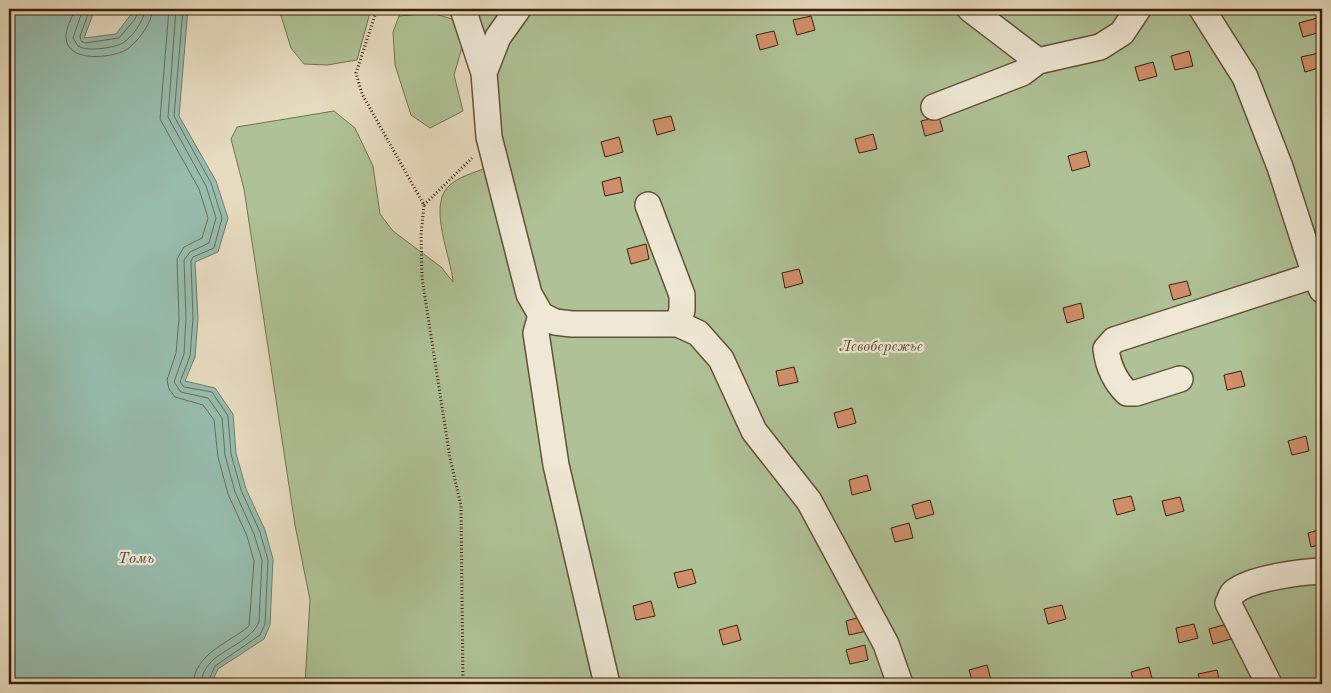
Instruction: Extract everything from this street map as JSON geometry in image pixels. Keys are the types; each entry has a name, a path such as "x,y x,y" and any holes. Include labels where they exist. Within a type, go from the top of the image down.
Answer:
{"street":[{"path":"463,9 484,73 489,137 527,286 541,315 555,322 572,324 678,324 698,333 721,359 754,431 809,501 886,644 900,684"},
{"path":"484,73 498,37 518,9"},
{"path":"970,9 1038,61"},
{"path":"934,107 1022,73 1038,61 1100,47 1122,33 1138,9"},
{"path":"1180,379 1136,393 1127,393 1119,385 1107,360 1106,349 1114,340 1318,283 1280,167 1245,77 1202,9"},
{"path":"648,205 682,295 682,310 678,324"},
{"path":"541,315 536,333 556,465 607,684"},
{"path":"1268,684 1228,603 1233,593 1255,583 1299,572 1322,571"}],"path":[{"path":"377,9 356,72 362,94 424,205 421,235 422,278 450,458 461,506 463,684"},
{"path":"424,205 469,161 489,137"}],"green space":[{"path":"279,9 371,9 357,60 327,65 304,64 291,48"},
{"name":"Левобережье","path":"470,9 1322,9 1322,684 305,684 310,600 295,525 244,189 231,139 237,127 334,111 355,128 373,166 380,214 393,231 441,267 453,282 440,220 442,197 451,184 466,175 489,167 476,29"},
{"path":"432,13 452,19 463,44 454,75 463,111 430,128 411,115 395,65 393,32 399,16"}],"water":[{"name":"Томь","path":"9,9 95,9 84,38 116,34 135,9 188,9 179,116 216,181 228,218 218,252 195,262 198,318 195,357 185,381 215,388 233,414 236,453 246,489 265,530 273,559 270,625 264,639 218,669 211,684 9,684"}],"building":[{"path":"811,16 815,30 797,35 793,20"},
{"path":"1317,18 1321,32 1303,37 1299,23"},
{"path":"774,31 778,45 760,50 756,35"},
{"path":"1189,51 1193,66 1175,70 1171,56"},
{"path":"1319,53 1322,67 1305,72 1301,57"},
{"path":"1153,62 1157,76 1139,81 1135,67"},
{"path":"671,116 675,130 657,135 653,120"},
{"path":"939,117 943,131 925,136 921,121"},
{"path":"873,134 877,149 859,153 855,139"},
{"path":"619,137 623,152 605,157 601,142"},
{"path":"1086,151 1090,166 1072,171 1068,156"},
{"path":"620,177 623,192 605,196 602,182"},
{"path":"646,244 649,259 631,264 627,249"},
{"path":"799,269 803,283 785,288 782,273"},
{"path":"1187,281 1191,295 1173,300 1169,285"},
{"path":"1081,303 1084,318 1067,323 1063,308"},
{"path":"794,367 798,382 779,386 776,371"},
{"path":"1241,371 1245,386 1227,390 1224,375"},
{"path":"852,408 856,423 838,428 834,413"},
{"path":"1306,436 1309,451 1292,455 1288,441"},
{"path":"867,475 871,490 852,495 849,480"},
{"path":"1131,496 1135,510 1117,515 1113,500"},
{"path":"1180,497 1184,511 1166,516 1162,501"},
{"path":"930,500 934,514 916,519 912,505"},
{"path":"909,523 913,538 895,542 891,528"},
{"path":"1322,529 1322,544 1311,547 1308,533"},
{"path":"692,569 696,583 678,588 674,573"},
{"path":"651,601 655,616 636,620 633,606"},
{"path":"1062,605 1066,619 1048,624 1044,609"},
{"path":"864,616 867,631 849,635 846,621"},
{"path":"1194,624 1198,638 1179,643 1176,628"},
{"path":"1227,624 1231,639 1213,644 1209,629"},
{"path":"737,625 741,640 723,645 719,630"},
{"path":"865,645 868,660 850,664 846,650"},
{"path":"987,665 991,680 973,684 969,670"},
{"path":"1149,667 1153,682 1134,684 1131,672"},
{"path":"1217,670 1220,684 1201,684 1198,674"}]}
